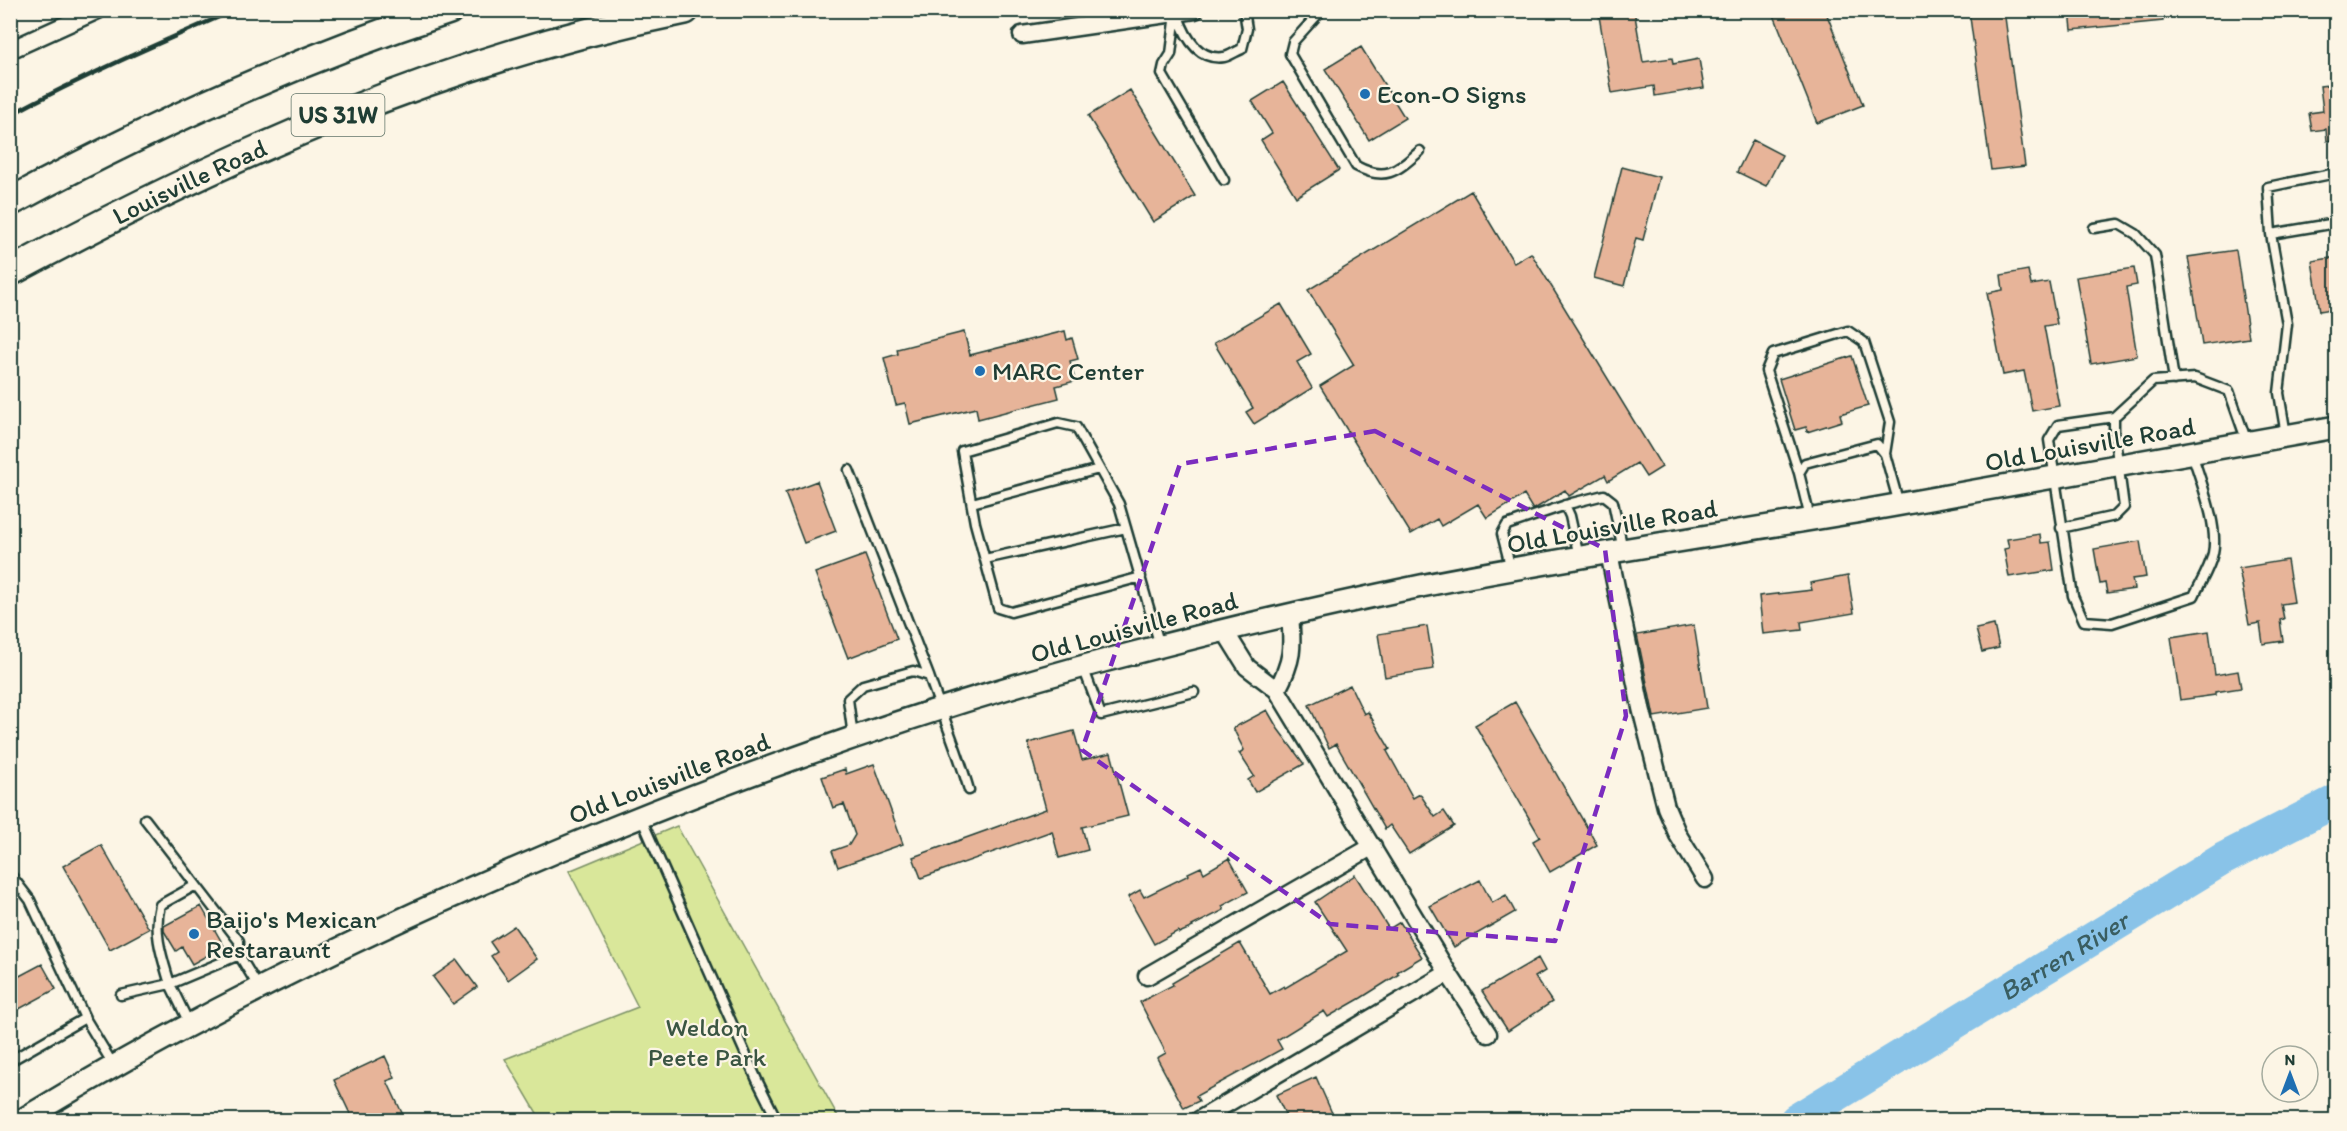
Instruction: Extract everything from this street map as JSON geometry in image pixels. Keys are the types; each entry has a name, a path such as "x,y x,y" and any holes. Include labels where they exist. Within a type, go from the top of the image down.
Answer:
{"main road":[{"name":"US 31W","path":"10,202 98,156 224,96 355,43 449,10"},
{"name":"Louisville Road","path":"10,272 162,192 330,117 445,75 503,57 685,10"}],"street":[{"path":"10,50 98,10"},
{"path":"1022,35 1195,10"},
{"name":"Old Louisville Road","path":"22,1120 259,988 507,871 641,817 853,738 1083,666 1224,630 1418,587 2337,427"},
{"path":"1617,551 1641,708 1666,807 1678,835 1705,879"},
{"path":"1277,690 1289,668 1293,645 1290,615"},
{"path":"1224,630 1247,667 1277,690 1448,973 1488,1034"},
{"path":"1147,976 1373,846"},
{"path":"1199,1120 1448,973"}],"lane":[{"path":"1176,12 1185,35 1202,54 1224,57 1242,49 1247,29 1244,10"},
{"path":"1318,10 1318,13 1293,42 1290,54 1356,166 1372,175 1397,171 1420,151"},
{"path":"1176,12 1171,54 1164,65 1162,74 1224,180"},
{"path":"2286,436 2279,393 2287,324 2271,234 2268,187 2337,173"},
{"path":"2271,234 2337,223"},
{"path":"2094,228 2120,224 2136,234 2155,255 2174,380"},
{"path":"1810,519 1799,473 1766,370 1773,354 1848,331 1864,342 1890,422 1885,454"},
{"path":"2192,453 2211,520 2214,543 2213,554 2194,596 2112,623 2084,621 2073,596 2053,478 2049,441 2058,425 2114,417 2153,381 2195,378 2229,391 2247,443"},
{"path":"2061,528 2115,516 2124,507 2114,417"},
{"path":"1141,577 1011,612 999,608 985,559 962,451 1058,423 1076,428 1119,504 1141,577 1160,646"},
{"path":"1799,473 1805,463 1877,444 1885,454 1899,505"},
{"path":"972,503 1099,469"},
{"path":"849,470 940,709 959,752 969,790"},
{"path":"1511,570 1502,534 1507,525 1565,505 1604,495 1613,502 1617,551"},
{"path":"1565,505 1570,516 1580,558"},
{"path":"985,559 1126,528"},
{"path":"1083,666 1101,715 1194,692"},
{"path":"853,738 848,699 863,686 913,671 928,676"},
{"path":"641,817 757,1080 777,1120"},
{"path":"145,819 239,941 239,955 259,988"},
{"path":"10,873 30,900 86,1018 115,1067"},
{"path":"190,1025 170,984 156,936 156,920 160,905 196,885"},
{"path":"121,995 170,984 239,955"},
{"path":"10,1061 86,1018"},
{"path":"10,1112 14,1120"}],"highlighted area":[{"path":"1375,431 1605,549 1626,716 1555,941 1330,924 1082,750 1180,464"}],"green space":[{"name":"Weldon Peete Park","path":"677,826 840,1120 541,1120 505,1059 638,1007 569,871"}],"building":[{"path":"1598,10 1634,10 1643,62 1672,58 1673,64 1699,59 1704,88 1655,96 1654,86 1612,93"},
{"path":"1772,10 1825,10 1863,105 1817,123"},
{"path":"1969,10 2004,10 2025,166 1991,170"},
{"path":"2070,10 2162,10 2163,21 2072,30"},
{"name":"Econ-O Signs","path":"1361,47 1405,118 1369,140 1325,69"},
{"path":"1283,82 1339,170 1296,197 1261,140 1272,133 1252,101"},
{"path":"2337,84 2337,140 2327,141 2326,129 2312,131 2309,113 2323,111 2320,86"},
{"path":"1130,90 1195,196 1153,222 1088,116"},
{"path":"1753,140 1782,155 1766,186 1737,172"},
{"path":"1622,167 1659,177 1643,240 1636,238 1624,286 1594,278"},
{"path":"1471,191 1514,263 1531,253 1662,467 1646,477 1637,463 1608,481 1605,475 1569,496 1565,490 1533,510 1524,495 1487,518 1478,504 1441,526 1437,519 1411,534 1320,386 1354,365 1308,290"},
{"path":"2236,250 2249,338 2202,345 2188,257"},
{"path":"2337,257 2337,308 2320,311 2312,261"},
{"path":"2134,268 2137,285 2126,287 2137,356 2091,364 2076,277"},
{"path":"2028,270 2031,285 2049,282 2057,324 2044,326 2059,406 2032,411 2024,371 2003,375 1987,293 2003,290 2001,275"},
{"path":"1281,304 1311,354 1297,362 1312,388 1254,424 1246,412 1253,408 1214,343"},
{"name":"MARC Center","path":"1065,331 1067,340 1072,338 1078,359 1070,361 1075,381 1056,386 1059,398 978,419 976,408 910,424 905,403 896,405 884,358 898,354 897,349 964,332 970,355"},
{"path":"1852,356 1868,406 1840,414 1842,421 1807,432 1806,427 1795,430 1779,379"},
{"path":"817,481 836,531 804,543 785,493"},
{"path":"2040,534 2041,543 2050,542 2054,570 2009,577 2004,549 2009,548 2007,539"},
{"path":"2140,541 2146,577 2132,579 2134,589 2107,593 2105,583 2100,584 2094,549"},
{"path":"865,555 897,639 848,658 815,573"},
{"path":"2287,560 2294,602 2281,604 2284,619 2280,620 2283,641 2263,644 2260,623 2249,625 2239,568"},
{"path":"1848,576 1854,613 1801,622 1802,630 1763,634 1759,596 1812,590 1810,583"},
{"path":"1694,625 1707,708 1654,717 1637,635"},
{"path":"1994,625 1999,648 1982,652 1976,629"},
{"path":"1427,626 1434,669 1385,677 1378,634"},
{"path":"2209,631 2215,675 2238,671 2241,688 2215,692 2215,695 2180,700 2171,637"},
{"path":"1350,685 1364,714 1368,712 1390,749 1387,751 1413,798 1420,794 1435,817 1444,811 1454,826 1409,854 1390,825 1385,829 1336,744 1329,748 1309,705"},
{"path":"1515,702 1597,845 1550,872 1533,841 1540,837 1475,725"},
{"path":"1267,710 1304,764 1255,792 1248,780 1254,776 1239,753 1244,750 1233,728"},
{"path":"1074,731 1082,760 1111,753 1128,816 1082,827 1088,850 1059,858 1052,831 921,878 913,857 1046,809 1028,743"},
{"path":"874,764 903,844 838,867 832,851 849,845 855,835 844,804 833,808 822,777 845,769 846,774"},
{"path":"101,845 149,929 110,950 63,866"},
{"path":"1229,858 1248,892 1222,906 1224,910 1154,944 1128,897 1140,890 1144,897 1201,867 1204,873"},
{"path":"1355,875 1389,929 1400,922 1422,957 1397,972 1399,974 1328,1017 1324,1011 1277,1040 1282,1049 1196,1096 1199,1101 1184,1108 1157,1058 1166,1053 1140,1002 1173,985 1172,983 1240,943 1270,994 1284,986 1285,988 1347,951 1315,902"},
{"path":"1480,880 1492,903 1506,895 1515,912 1454,947 1430,906"},
{"name":"Baijo's Mexican Restaraunt","path":"201,906 224,946 192,964 182,947 176,951 164,931 164,926"},
{"path":"514,926 537,959 508,980 491,956 497,952 490,942"},
{"path":"1538,958 1545,971 1535,977 1552,1002 1508,1031 1482,991"},
{"path":"457,960 477,987 453,1004 433,977"},
{"path":"42,964 56,989 10,1014 10,981"},
{"path":"385,1056 395,1078 387,1081 403,1115 391,1120 353,1120 334,1080"},
{"path":"1316,1077 1332,1113 1316,1120 1288,1120 1276,1095"}],"waterway":[{"name":"Barren River","path":"1796,1120 2223,859 2336,801"}],"railway":[{"path":"10,115 93,73 235,10"}],"place":[{"name":"Econ-O Signs","path":"1365,94"},
{"name":"MARC Center","path":"980,371"},
{"name":"Baijo's Mexican Restaraunt","path":"194,934"}]}
